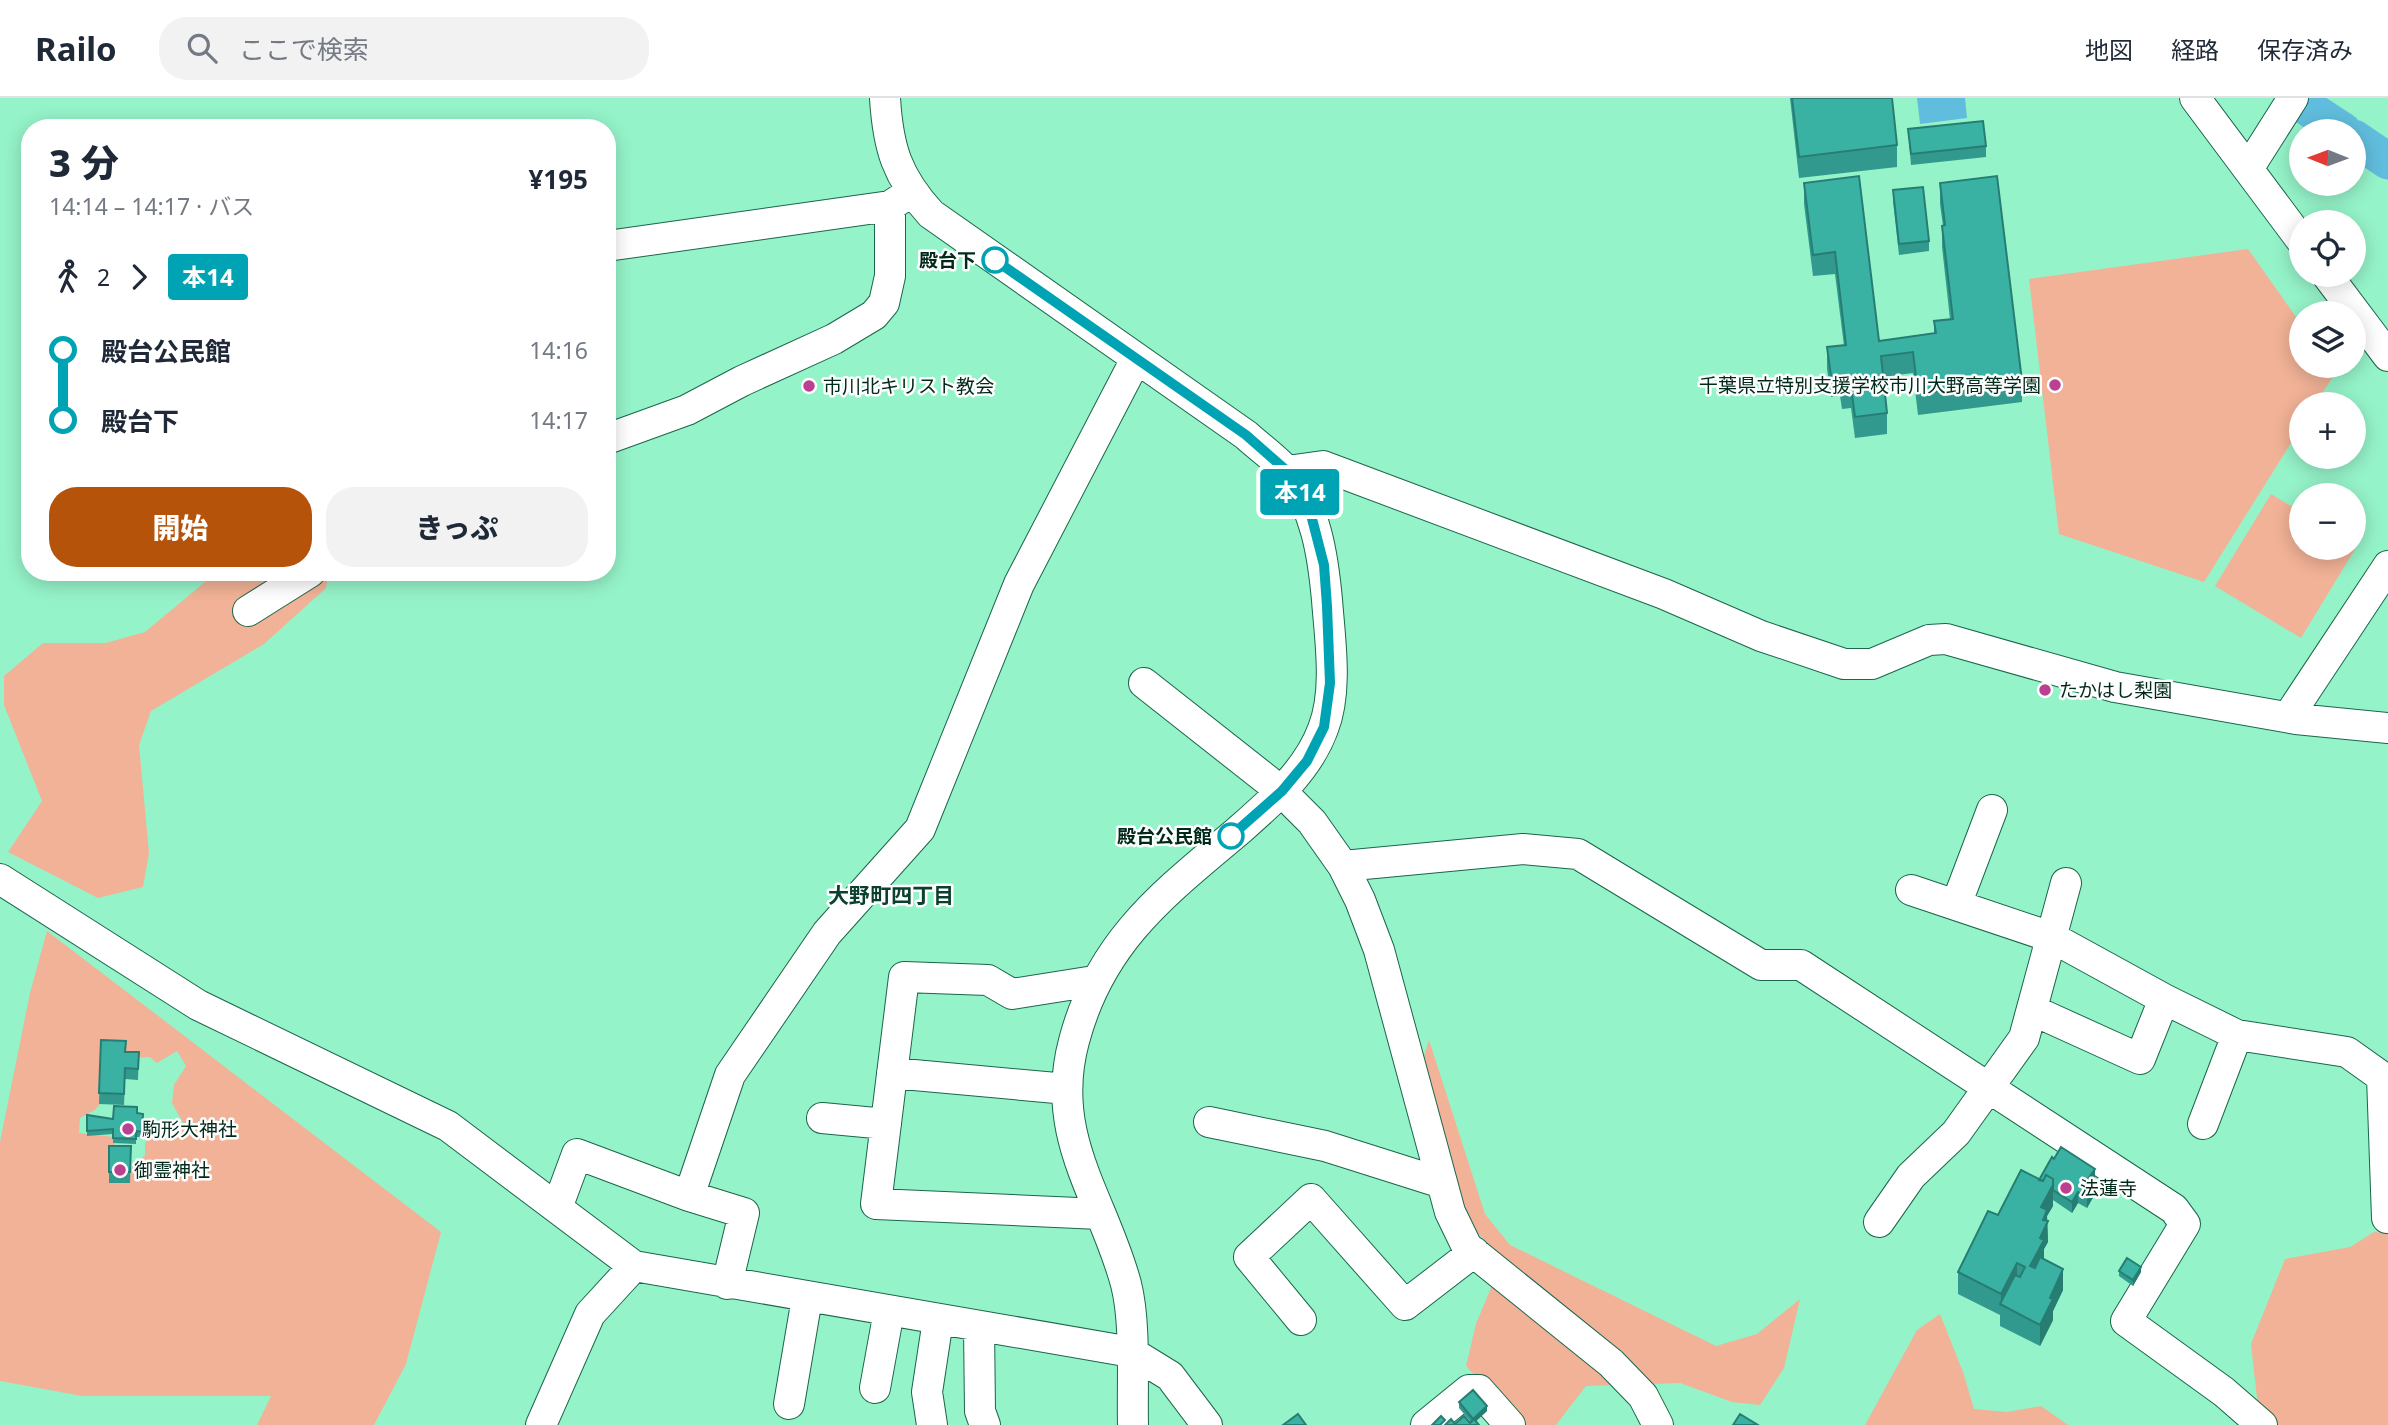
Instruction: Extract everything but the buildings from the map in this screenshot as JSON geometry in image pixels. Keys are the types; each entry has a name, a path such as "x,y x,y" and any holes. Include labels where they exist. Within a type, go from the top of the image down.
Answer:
{"street":[{"path":"616,436 687,410 742,381 834,339 874,315 884,303 901,199 896,163 887,130 885,98"},
{"path":"2195,98 2289,224"},
{"path":"2248,169 2294,98"},
{"path":"616,245 901,199 932,214 1246,435 1287,471 1309,507 1324,565 1330,683 1324,727 1307,761 1282,791 1167,891 1121,939 1094,981 1073,1042 1067,1089 1071,1130 1083,1176 1115,1247 1127,1288 1133,1425"},
{"path":"2336,287 2388,356"},
{"path":"689,1196 730,1075 827,933 920,829 1019,584 1136,359"},
{"path":"1287,471 1323,466 1664,594 1761,636 1844,664 1872,663 1929,640 1946,639 2115,687 2296,719 2388,728"},
{"path":"2296,719 2294,708 2388,566"},
{"path":"248,611 296,581"},
{"path":"1144,683 1282,791 1312,822 1343,866 1360,900 1379,950 1450,1212 1467,1247 1611,1363 1643,1396 1658,1425"},
{"path":"1956,905 1992,810"},
{"path":"1343,866 1523,849 1578,854 1760,965 1801,965 2174,1209 2185,1224 2126,1321 2224,1392 2262,1425"},
{"path":"0,879 198,1005 448,1126 634,1266 1131,1352 1170,1376 1207,1425"},
{"path":"1879,1222 1911,1176 1956,1133 2024,1038 2066,883"},
{"path":"1911,890 2051,937 2164,999 2237,1035 2347,1052 2382,1077 2387,1218"},
{"path":"1094,981 1012,994 988,979 904,977 876,1204 1100,1214"},
{"path":"2032,1010 2140,1059 2164,999"},
{"path":"2203,1124 2237,1035"},
{"path":"892,1073 1067,1089"},
{"path":"822,1118 886,1124"},
{"path":"1209,1122 1325,1146 1442,1183"},
{"path":"557,1208 577,1154 689,1196 744,1213 727,1284"},
{"path":"1301,1320 1249,1257 1311,1199 1405,1305 1474,1252"},
{"path":"541,1425 590,1314 634,1266"},
{"path":"789,1404 807,1298"},
{"path":"875,1388 889,1311"},
{"path":"932,1425 927,1392 938,1320"},
{"path":"979,1327 980,1410 985,1425"},
{"path":"1426,1425 1469,1390 1479,1390 1510,1425"}],"shaded area":[{"path":"2248,249 2289,307 2289,378 2332,378 2323,392 2289,392 2289,446 2204,582 2059,534 2029,279"},
{"path":"2271,494 2289,505 2289,560 2348,560 2301,638 2215,586"},
{"path":"206,581 327,581 326,588 264,644 151,711 139,745 149,853 143,887 98,898 8,852 42,801 4,705 4,676 43,643 106,643 145,632"},
{"path":"47,931 441,1232 406,1364 374,1425 257,1425 271,1396 82,1396 0,1381 0,1142 30,993","holes":["177,1051 186,1066 174,1085 172,1103 186,1128 175,1134 159,1134 145,1142 145,1155 130,1169 115,1154 114,1137 79,1133 80,1118 95,1110 104,1099 99,1068 102,1059 150,1057 157,1063"]},
{"path":"1429,1040 1485,1214 1510,1245 1716,1346 1757,1334 1800,1299 1784,1368 1760,1405 1732,1402 1680,1383 1586,1386 1556,1425 1522,1425 1466,1366 1476,1324 1502,1261 1463,1216 1424,1056"},
{"path":"2374,1232 2388,1233 2388,1425 2260,1425 2251,1344 2285,1259 2350,1247"},
{"path":"1940,1314 1963,1372 1974,1409 2007,1412 2041,1406 2068,1425 1865,1425 1917,1330"}],"water":[{"path":"1917,98 1965,98 1967,118 1920,124"}],"waterway":[{"path":"2293,98 2325,119"},
{"path":"2366,146 2388,161"}],"bus line":[{"name":"本14","path":"995,260 1246,435 1287,471 1309,507 1324,565 1329,627 1330,683 1324,727 1307,761 1282,791 1231,836"}],"place":[{"name":"殿台下","path":"995,260"},
{"name":"千葉県立特別支援学校市川大野高等学園","path":"2055,385"},
{"name":"市川北キリスト教会","path":"809,386"},
{"name":"たかはし梨園","path":"2045,690"},
{"name":"殿台公民館","path":"1231,836"},
{"name":"駒形大神社","path":"128,1129"},
{"name":"御霊神社","path":"120,1170"},
{"name":"法蓮寺","path":"2066,1188"}],"district":[{"name":"大野町四丁目","path":"891,895"}]}
